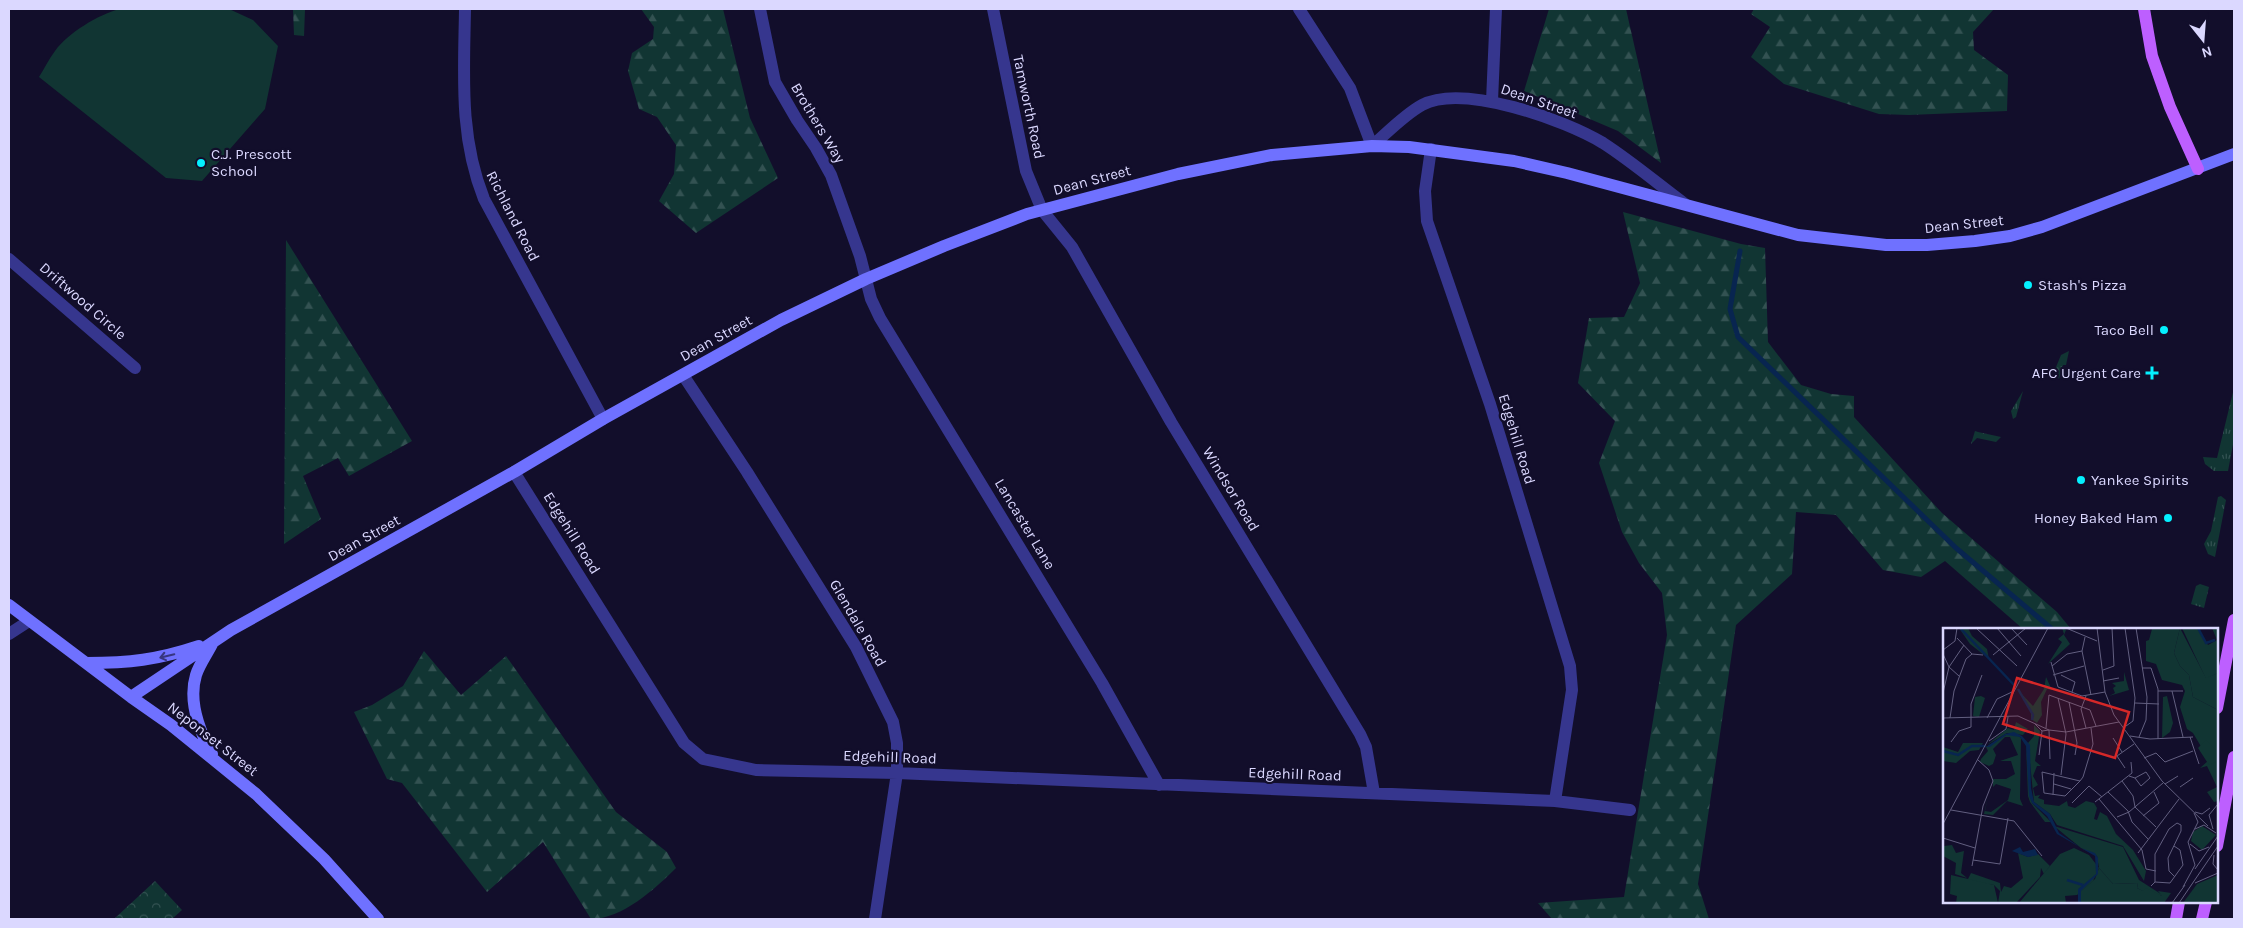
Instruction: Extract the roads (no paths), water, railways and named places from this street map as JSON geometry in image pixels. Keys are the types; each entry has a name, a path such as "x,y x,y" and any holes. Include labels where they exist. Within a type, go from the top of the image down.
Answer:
{"main road":[{"path":"2144,9 2152,56 2170,107 2198,169"},
{"name":"Dean Street","path":"131,697 240,625 514,472 602,419 781,320 944,246 1042,210 1178,174 1272,155 1372,146 1430,149 1514,161 1798,236 1886,245 1936,244 2002,237 2042,227 2234,154"},
{"name":"Neponset Street","path":"9,605 171,725 256,794 324,859 378,919"},
{"path":"2218,703 2234,620"},
{"path":"86,663 132,662 168,656 213,642"},
{"path":"213,642 196,676 194,699 202,735 214,760"},
{"path":"2218,841 2234,757"},
{"path":"2176,919 2179,903"},
{"path":"2202,919 2206,903"}],"street":[{"name":"Richland Road","path":"465,9 463,88 473,172 484,199 602,419"},
{"name":"Brothers Way","path":"760,9 776,82 831,175 866,280"},
{"name":"Tamworth Road","path":"992,9 1026,172 1042,210"},
{"path":"1299,9 1350,88 1372,146"},
{"path":"1492,101 1496,9"},
{"name":"Dean Street","path":"1372,146 1423,104 1445,98 1492,101 1549,119 1602,143 1688,206"},
{"name":"Edgehill Road","path":"514,472 684,743 703,759 756,770 897,773 1555,801 1572,690 1570,666 1490,404 1427,221 1425,191 1430,149"},
{"name":"Windsor Road","path":"1042,210 1072,247 1171,422 1360,734 1366,747 1374,793"},
{"name":"Driftwood Circle","path":"9,259 135,368"},
{"name":"Lancaster Lane","path":"866,280 871,299 880,318 1102,683 1159,785"},
{"name":"Glendale Road","path":"684,374 748,472 856,648 893,722 897,743 897,773 875,919"},
{"path":"9,634 29,621"},
{"path":"1555,801 1630,810"}],"waterway":[{"path":"1740,251 1730,309 1738,337 1956,548 2051,628"}],"place":[{"name":"C.J. Prescott School","path":"201,163"},
{"name":"Stash's Pizza","path":"2028,285"},
{"name":"Taco Bell","path":"2164,330"},
{"name":"AFC Urgent Care","path":"2152,373"},
{"name":"Yankee Spirits","path":"2081,480"},
{"name":"Honey Baked Ham","path":"2168,518"}]}
